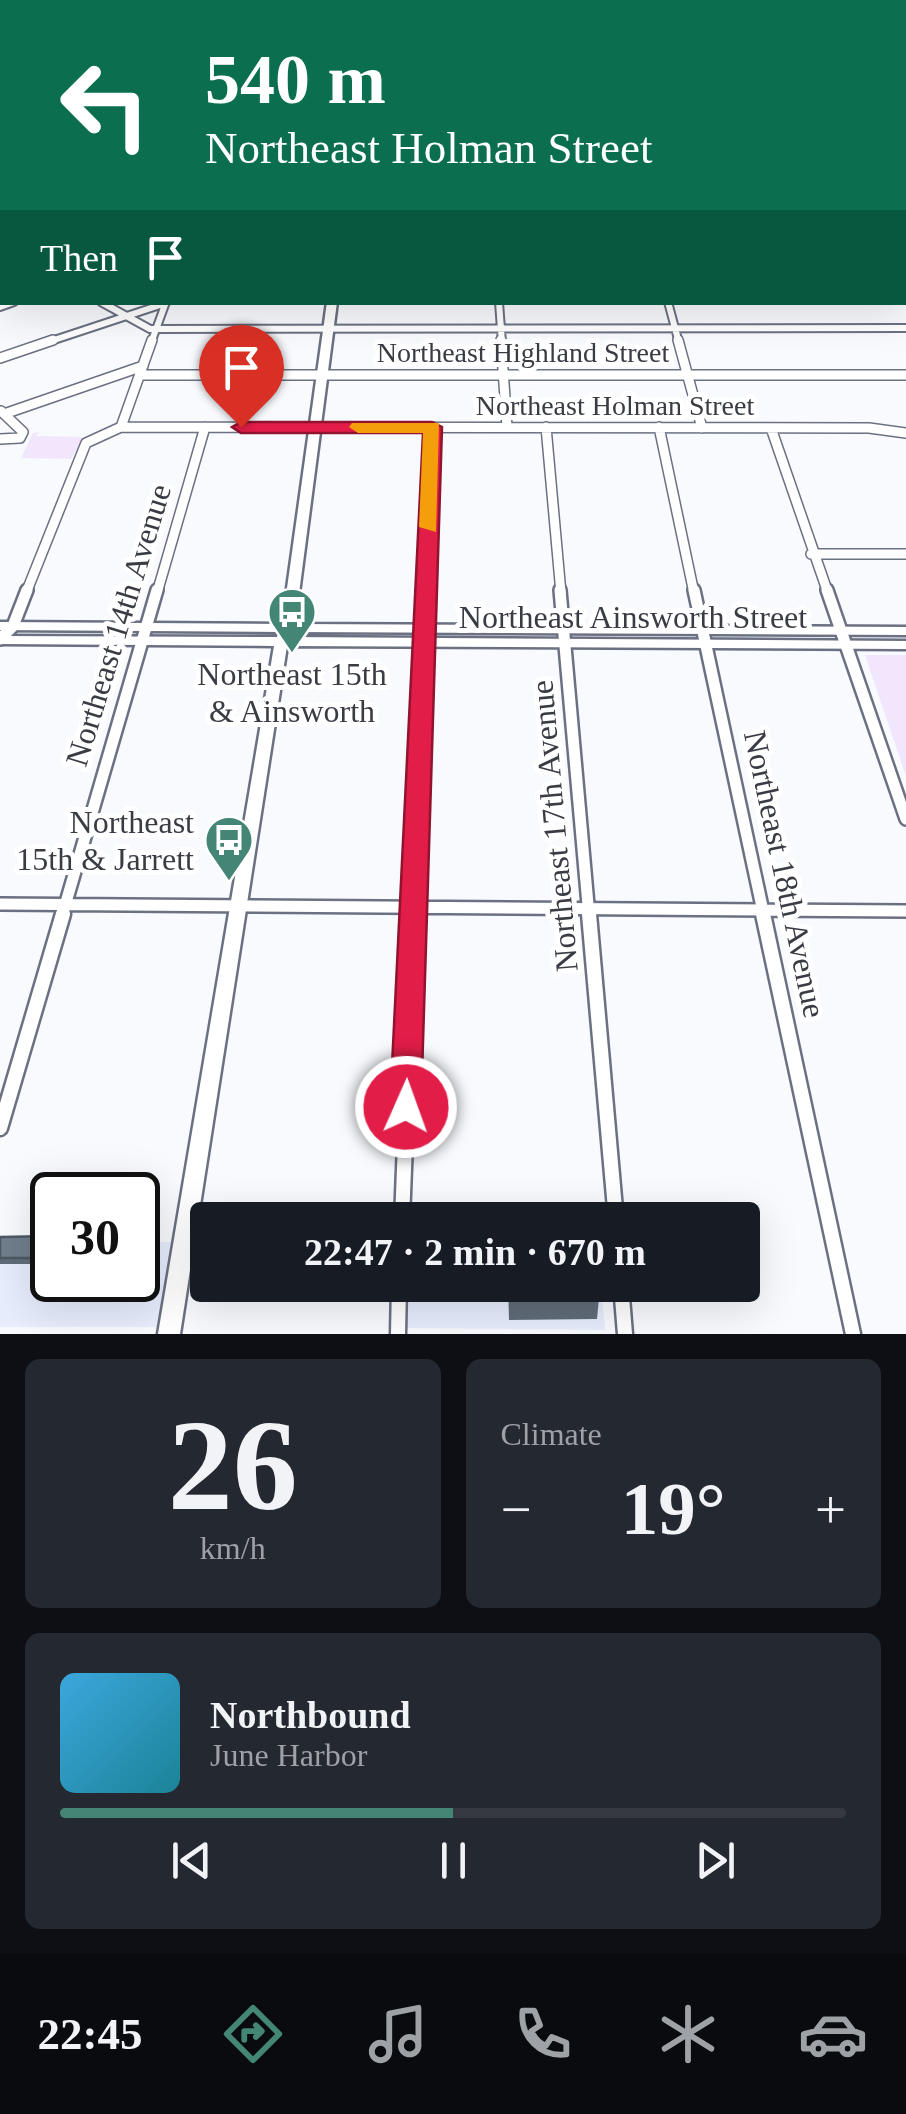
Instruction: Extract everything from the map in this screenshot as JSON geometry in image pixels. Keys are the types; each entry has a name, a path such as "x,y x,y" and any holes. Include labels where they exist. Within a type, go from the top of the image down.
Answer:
{"street":[{"path":"106,305 156,329 906,328"},
{"path":"0,358 160,305"},
{"path":"121,427 165,305"},
{"path":"169,1334 315,453 314,427 332,305"},
{"path":"500,305 506,427"},
{"path":"669,305 702,428"},
{"name":"Northeast Highland Street","path":"2,412 142,371 321,375 906,374"},
{"path":"0,438 20,438 22,429 2,412"},
{"name":"Northeast Holman Street","path":"6,626 86,442 121,427 877,428 906,433"},
{"name":"Northeast 14th Avenue","path":"0,1128 140,642 150,628 205,427"},
{"path":"403,1202 432,427"},
{"name":"Northeast 17th Avenue","path":"546,427 614,1202"},
{"name":"Northeast 18th Avenue","path":"659,428 853,1334"},
{"path":"771,428 906,819"},
{"path":"812,554 906,554"},
{"path":"0,640 6,626"},
{"name":"Northeast Ainsworth Street","path":"6,626 150,628 284,636"},
{"name":"Northeast Ainsworth Street","path":"705,638 906,631"},
{"name":"Northeast Ainsworth Street","path":"0,640 140,642 424,636 705,638 906,645"},
{"path":"0,904 906,912"},
{"path":"398,1334 399,1302"},
{"path":"622,1302 625,1334"}],"shaded area":[{"path":"39,432 36,436 83,437 71,459 21,458 33,433"},
{"path":"865,655 906,655 906,776"},
{"path":"0,1241 30,1241 30,1302 160,1302 160,1242 182,1242 168,1327 0,1327"},
{"path":"399,1302 603,1302 605,1330 399,1328"}],"building":[{"path":"30,1236 30,1258 0,1258 0,1237"}],"slow traffic":[{"path":"358,427 432,427 429,527"}],"place":[{"name":"Northeast 15th & Ainsworth","path":"292,654"},
{"name":"Northeast 15th & Jarrett","path":"229,882"}],"route":[{"path":"241,427 432,427 406,1107"}]}
